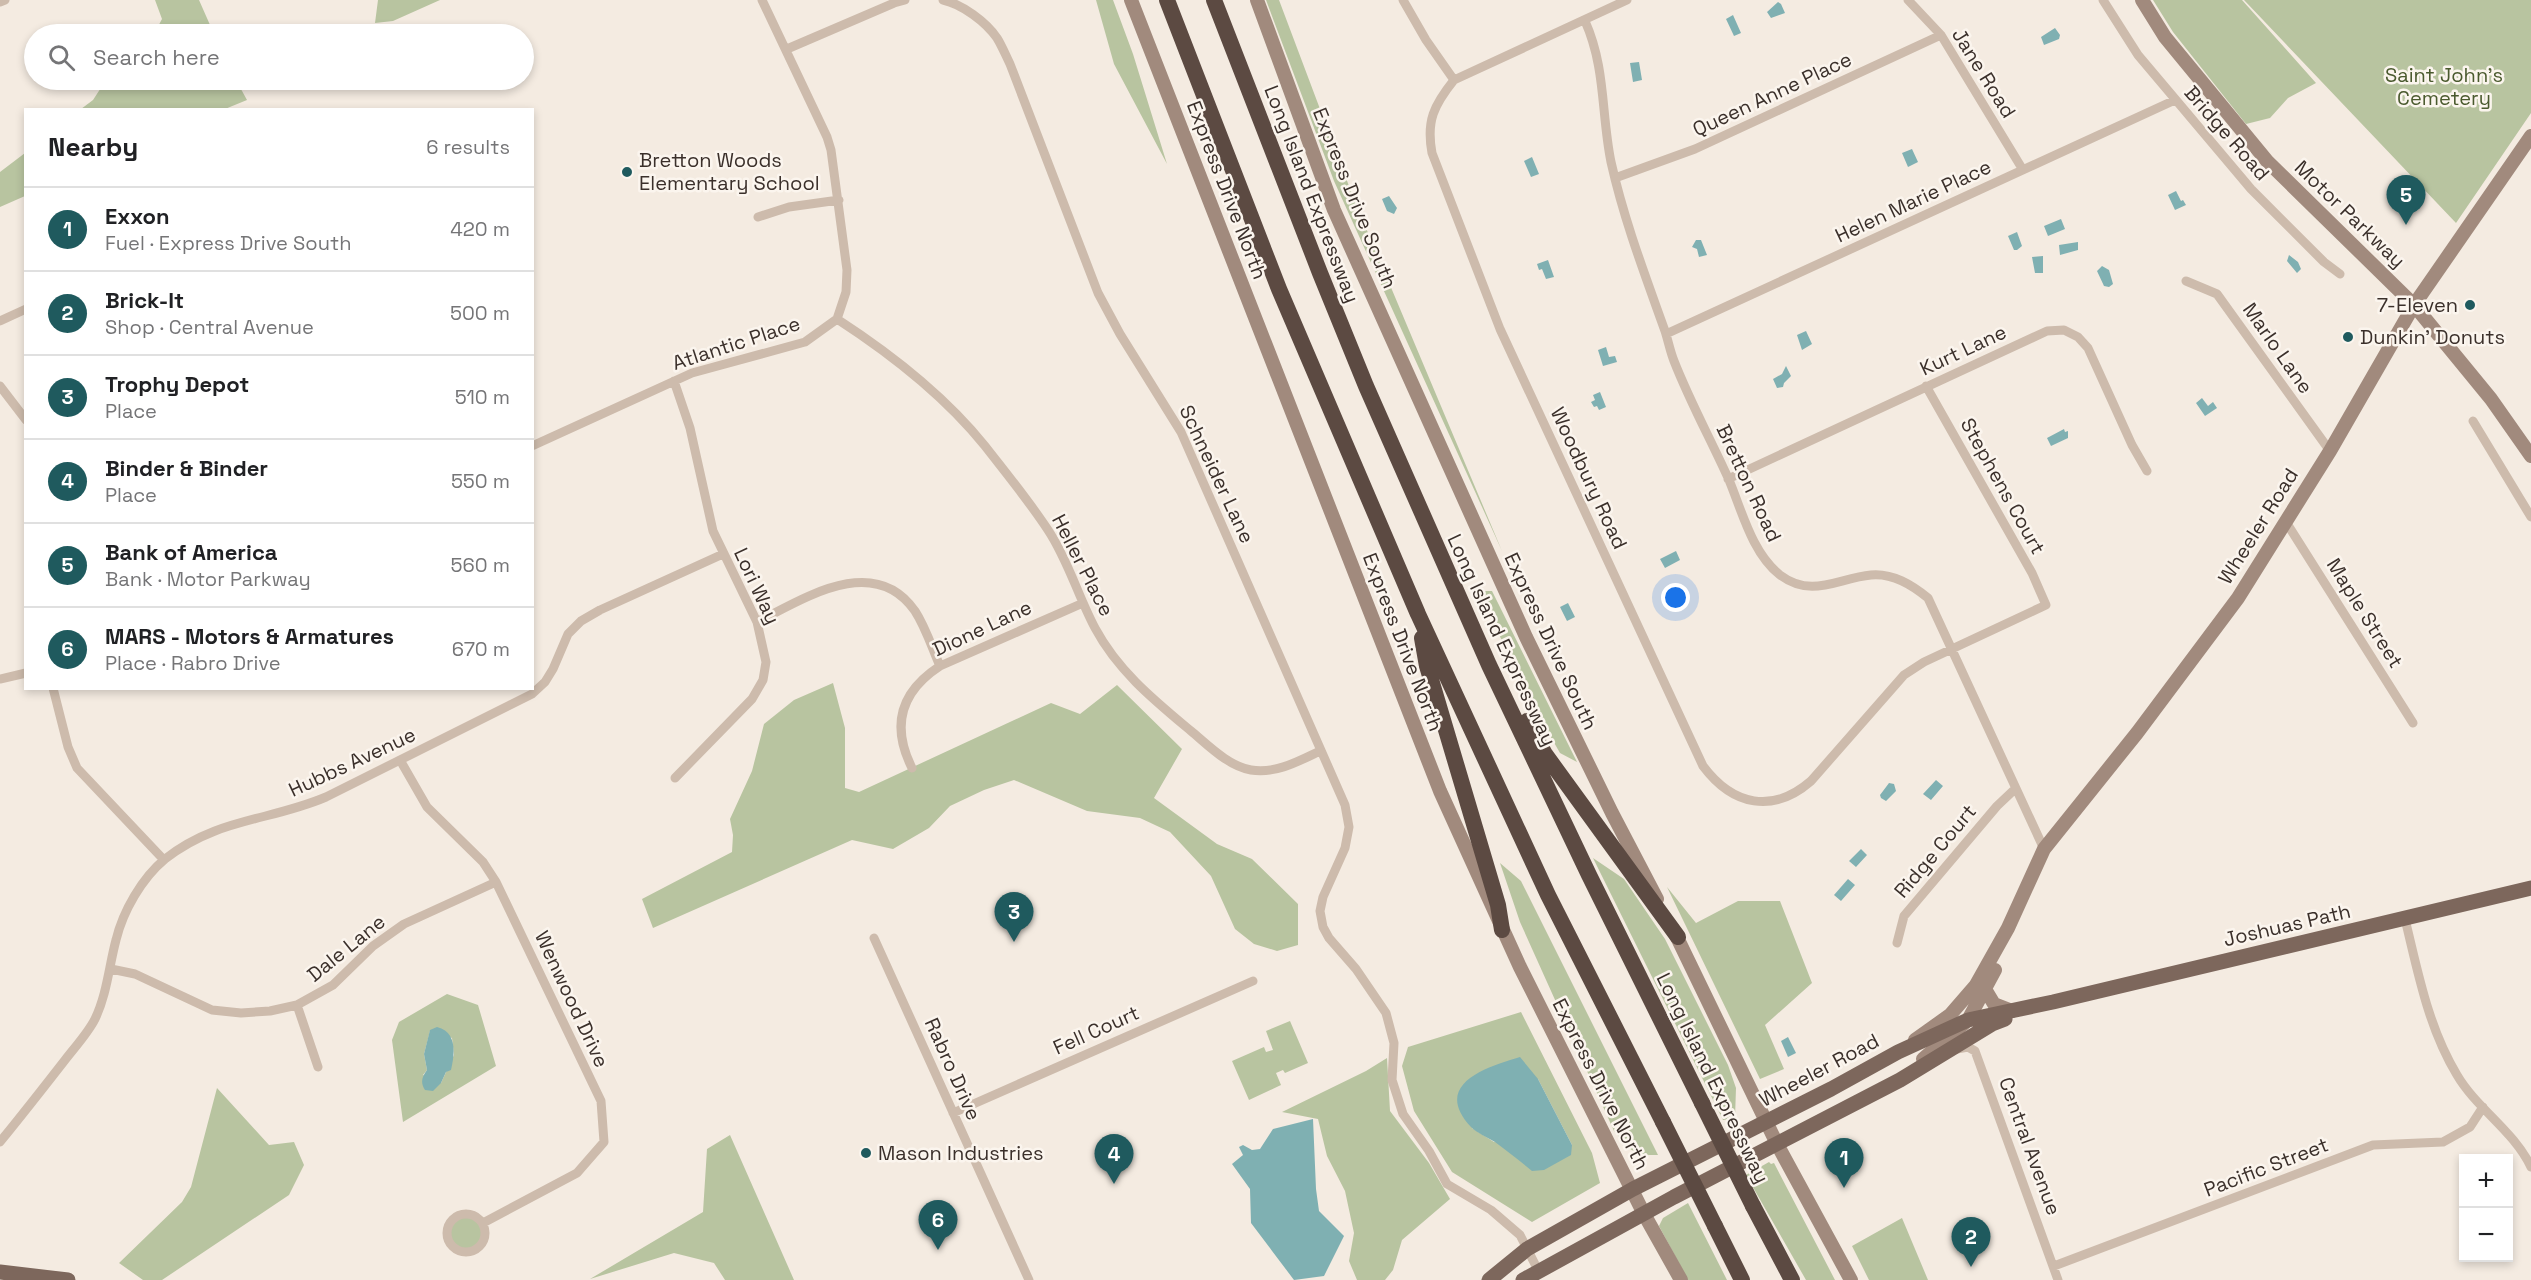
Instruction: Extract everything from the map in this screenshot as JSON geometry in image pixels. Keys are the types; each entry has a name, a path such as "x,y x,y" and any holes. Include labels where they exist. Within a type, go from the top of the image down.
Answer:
{"highway":[{"path":"1167,0 1279,289 1418,614 1548,895 1742,1280"},
{"name":"Long Island Expressway","path":"1214,0 1324,283 1489,665 1599,896 1792,1280"},
{"path":"1418,614 1427,666 1498,905 1502,930"},
{"path":"1489,665 1515,699 1545,754 1678,937"}],"main road":[{"name":"Express Drive North","path":"1131,0 1436,780 1502,930 1644,1214 1682,1280"},
{"name":"Express Drive South","path":"1257,0 1334,210 1526,637 1612,813 1678,937 1777,1144 1851,1280"},
{"name":"Motor Parkway","path":"2142,0 2165,37 2266,161 2414,305 2505,416 2531,456"},
{"name":"Wheeler Road","path":"1489,1280 1527,1249 1633,1190 1898,1052 1950,1015 1976,985 2008,928 2044,849 2137,733 2232,606 2330,451 2414,305 2531,136"},
{"name":"Joshuas Path","path":"1898,1052 1968,1020 2053,1002 2531,888"},
{"name":"Wheeler Road","path":"1523,1280 1538,1270 1840,1112 1934,1052 1968,1020 1996,969 2008,928"},
{"path":"1985,989 1994,1004 2012,1011"},
{"name":"Joshuas Path","path":"1840,1112 1900,1080 1992,1024 2053,1002"},
{"path":"3,1275 68,1280"}],"street":[{"path":"0,2 4,0"},
{"path":"762,0 827,137 839,200 847,270 846,292 837,320"},
{"path":"787,49 905,0"},
{"name":"Schneider Lane","path":"943,0 956,1 983,24 997,38 1010,64 1098,293 1120,334 1181,432 1345,805 1349,827 1345,848 1323,897 1320,911 1323,927 1329,938 1368,985 1386,1013 1394,1043 1392,1080 1402,1114 1429,1151 1448,1184 1491,1210 1520,1235 1538,1270"},
{"path":"1402,0 1454,80"},
{"name":"Woodbury Road","path":"1627,0 1454,80 1439,98 1431,117 1428,134 1431,153 1500,329 1703,766 1716,784 1734,795 1757,802 1778,801 1798,792 1811,782 1904,675 1923,662 2046,605"},
{"name":"Jane Road","path":"1908,0 1941,36 2023,170"},
{"name":"Bridge Road","path":"2103,0 2138,55 2251,189 2324,262 2340,274"},
{"name":"Bretton Road","path":"1585,21 1599,59 1607,137 1620,198 1673,359 1749,528 1766,560 1780,575 1796,584 1816,587 1836,585 1854,578 1873,575 1894,578 1912,585 1928,598 2044,849"},
{"name":"Queen Anne Place","path":"1615,178 1748,127 1941,36"},
{"name":"Helen Marie Place","path":"1666,334 2175,100"},
{"path":"758,218 789,207 839,200"},
{"name":"Marlo Lane","path":"2186,280 2217,294 2330,451"},
{"path":"0,321 24,310"},
{"name":"Heller Place","path":"837,320 875,344 915,376 951,408 984,445 1047,529 1059,548 1083,603 1104,643 1137,685 1232,763 1250,770 1269,770 1288,766 1320,751"},
{"name":"Atlantic Place","path":"534,445 674,381 714,366 805,342 837,320"},
{"name":"Kurt Lane","path":"1728,479 2047,331 2064,330 2078,337 2088,348 2132,445 2147,471"},
{"name":"Lori Way","path":"674,381 690,428 706,510 723,554 757,622 766,662 763,680 752,699 675,778"},
{"path":"0,386 24,417"},
{"name":"Stephens Court","path":"1926,386 2032,573 2046,605"},
{"path":"2473,421 2530,515"},
{"name":"Maple Street","path":"2286,522 2413,723"},
{"name":"Hubbs Avenue","path":"0,1142 94,1020 111,969 116,939 126,912 144,882 164,860 213,831 240,821 301,807 532,694 545,682 568,634 581,621 600,610 723,554"},
{"path":"757,622 834,585 857,581 879,584 898,595 914,610 940,666"},
{"name":"Dione Lane","path":"912,768 901,738 900,723 909,695 923,677 940,666 1083,603"},
{"path":"0,679 24,673"},
{"path":"54,690 68,747 77,768 164,860"},
{"name":"Wenwood Drive","path":"400,760 427,807 483,862 496,882 601,1101 604,1142 577,1173 483,1223"},
{"name":"Ridge Court","path":"1897,943 1904,916 1997,806 2015,789"},
{"name":"Dale Lane","path":"111,969 135,974 212,1010 270,1011 297,1005 333,985 373,946 404,924 496,882"},
{"path":"2405,919 2428,1013 2457,1076 2512,1137 2531,1167"},
{"name":"Rabro Drive","path":"874,938 1029,1280"},
{"name":"Fell Court","path":"953,1113 1253,981"},
{"path":"297,1005 318,1067"},
{"name":"Central Avenue","path":"1948,1050 1968,1047 1975,1051 2058,1280"},
{"name":"Pacific Street","path":"2054,1266 2373,1145 2443,1142 2470,1127 2483,1107"},
{"path":"459,1215 472,1215 483,1223 485,1229 483,1241 476,1249 464,1252 453,1247 447,1230 450,1223 459,1215"}],"green space":[{"path":"155,0 199,0 210,24 159,24 162,19"},
{"path":"378,0 440,0 393,21 375,23"},
{"path":"1096,0 1113,0 1133,54 1167,164 1114,64"},
{"path":"1266,0 1279,0 1355,202 1502,551 1334,181"},
{"path":"2153,0 2242,0 2316,83 2288,98 2270,118 2246,124 2173,32"},
{"name":"Saint John's Cemetery","path":"2244,0 2531,0 2531,113 2456,223"},
{"path":"100,90 242,90 247,100 227,108 82,108 93,100"},
{"path":"24,154 24,196 0,207 0,172"},
{"path":"1477,591 1492,591 1577,762 1560,753"},
{"path":"833,683 845,728 845,788 859,792 1051,703 1080,714 1117,685 1182,749 1154,798 1217,844 1252,859 1298,904 1298,945 1277,951 1254,944 1235,929 1211,876 1170,832 1140,818 1087,811 1014,780 984,790 950,806 929,828 893,849 852,840 653,928 642,899 732,852 733,835 730,819 752,771 764,724 794,700"},
{"path":"1593,858 1624,879 1665,939 1728,1065 1736,1088 1735,1118 1723,1120"},
{"path":"1500,863 1521,881 1658,1155 1637,1153 1614,1131 1520,922"},
{"path":"1667,887 1696,923 1738,901 1780,901 1812,983 1765,1025 1784,1069 1760,1079"},
{"path":"447,994 478,1005 496,1066 403,1122 392,1040 399,1022","holes":["430,1031 452,1038 454,1055 441,1083 423,1075 427,1070 424,1054"]},
{"path":"1521,1012 1592,1153 1600,1183 1532,1222 1452,1172 1414,1111 1402,1066 1408,1047","holes":["1538,1079 1572,1145 1494,1142 1472,1128"]},
{"path":"1290,1021 1308,1063 1285,1073 1283,1070 1276,1073 1281,1085 1249,1100 1232,1061 1264,1047 1266,1052 1273,1050 1266,1031"},
{"path":"1387,1058 1390,1111 1429,1163 1450,1199 1402,1240 1393,1270 1385,1280 1357,1280 1349,1261 1354,1233 1345,1191 1327,1156 1318,1119 1282,1112 1366,1071"},
{"path":"217,1088 269,1145 294,1142 304,1165 289,1195 162,1280 143,1280 119,1263 182,1202 191,1187"},
{"path":"730,1135 794,1280 725,1280 714,1263 674,1253 590,1279 703,1212 707,1149"},
{"path":"1769,1162 1774,1163 1835,1280 1806,1280 1746,1175"},
{"path":"1688,1203 1727,1280 1688,1280 1659,1226 1663,1218"},
{"path":"466,1217 477,1222 482,1233 477,1244 466,1249 455,1244 450,1233 455,1222"},
{"path":"1902,1218 1928,1280 1869,1280 1852,1246"}],"water":[{"path":"1778,2 1785,13 1771,18 1767,12"},
{"path":"1733,15 1741,33 1734,36 1726,19"},
{"path":"2055,28 2060,35 2059,39 2044,45 2041,37"},
{"path":"1639,62 1642,80 1633,82 1630,63"},
{"path":"1912,149 1918,162 1908,167 1902,153"},
{"path":"1532,157 1539,174 1531,177 1524,161"},
{"path":"2176,191 2186,205 2175,210 2168,195"},
{"path":"1389,196 1397,208 1394,214 1387,211 1382,199"},
{"path":"2061,219 2065,229 2048,236 2044,226"},
{"path":"2017,232 2022,246 2014,250 2008,236"},
{"path":"1696,240 1701,240 1707,255 1699,257 1697,249 1692,247"},
{"path":"2078,242 2078,250 2060,255 2059,245"},
{"path":"2289,255 2298,262 2301,269 2297,273 2287,261"},
{"path":"2043,256 2043,273 2035,273 2032,257"},
{"path":"1548,260 1554,277 1546,279 1537,264"},
{"path":"2102,266 2109,270 2113,284 2109,287 2104,286 2097,271"},
{"path":"1806,331 1812,344 1802,350 1797,335"},
{"path":"1606,347 1609,357 1615,356 1617,362 1603,366 1598,350"},
{"path":"1786,366 1791,376 1783,387 1777,388 1773,379 1782,374"},
{"path":"1600,392 1606,407 1599,410 1591,402 1595,400 1593,395"},
{"path":"2202,398 2208,406 2213,402 2217,408 2205,416 2196,403"},
{"path":"2064,429 2065,432 2068,431 2068,438 2051,446 2047,438"},
{"path":"1676,551 1680,560 1665,568 1660,559"},
{"path":"1568,603 1575,617 1567,621 1560,607"},
{"path":"1936,780 1943,786 1931,800 1923,794"},
{"path":"1889,783 1894,784 1896,791 1886,801 1880,795"},
{"path":"1861,849 1867,855 1856,867 1849,861"},
{"path":"1848,879 1855,885 1841,901 1834,895"},
{"path":"437,1027 448,1033 453,1044 451,1070 446,1072 441,1083 433,1091 425,1090 422,1082 427,1070 424,1054 430,1030"},
{"path":"1788,1037 1796,1053 1788,1057 1781,1041"},
{"path":"1520,1057 1538,1079 1572,1145 1571,1155 1544,1170 1532,1171 1495,1142 1473,1129 1460,1112 1457,1099 1460,1089 1479,1072"},
{"path":"1313,1119 1319,1211 1344,1236 1324,1276 1294,1280 1251,1223 1250,1189 1232,1164 1243,1155 1239,1147 1243,1145 1252,1150 1260,1149 1273,1129"}],"place":[{"name":"Bretton Woods Elementary School","path":"627,172"},
{"name":"Bank of America","path":"2406,225"},
{"name":"7-Eleven","path":"2470,305"},
{"name":"Dunkin' Donuts","path":"2348,337"},
{"name":"Trophy Depot","path":"1014,942"},
{"name":"Mason Industries","path":"866,1153"},
{"name":"Binder & Binder","path":"1114,1184"},
{"name":"Exxon","path":"1844,1188"},
{"name":"MARS - Motors & Armatures","path":"938,1250"},
{"name":"Brick-It","path":"1971,1267"}]}
